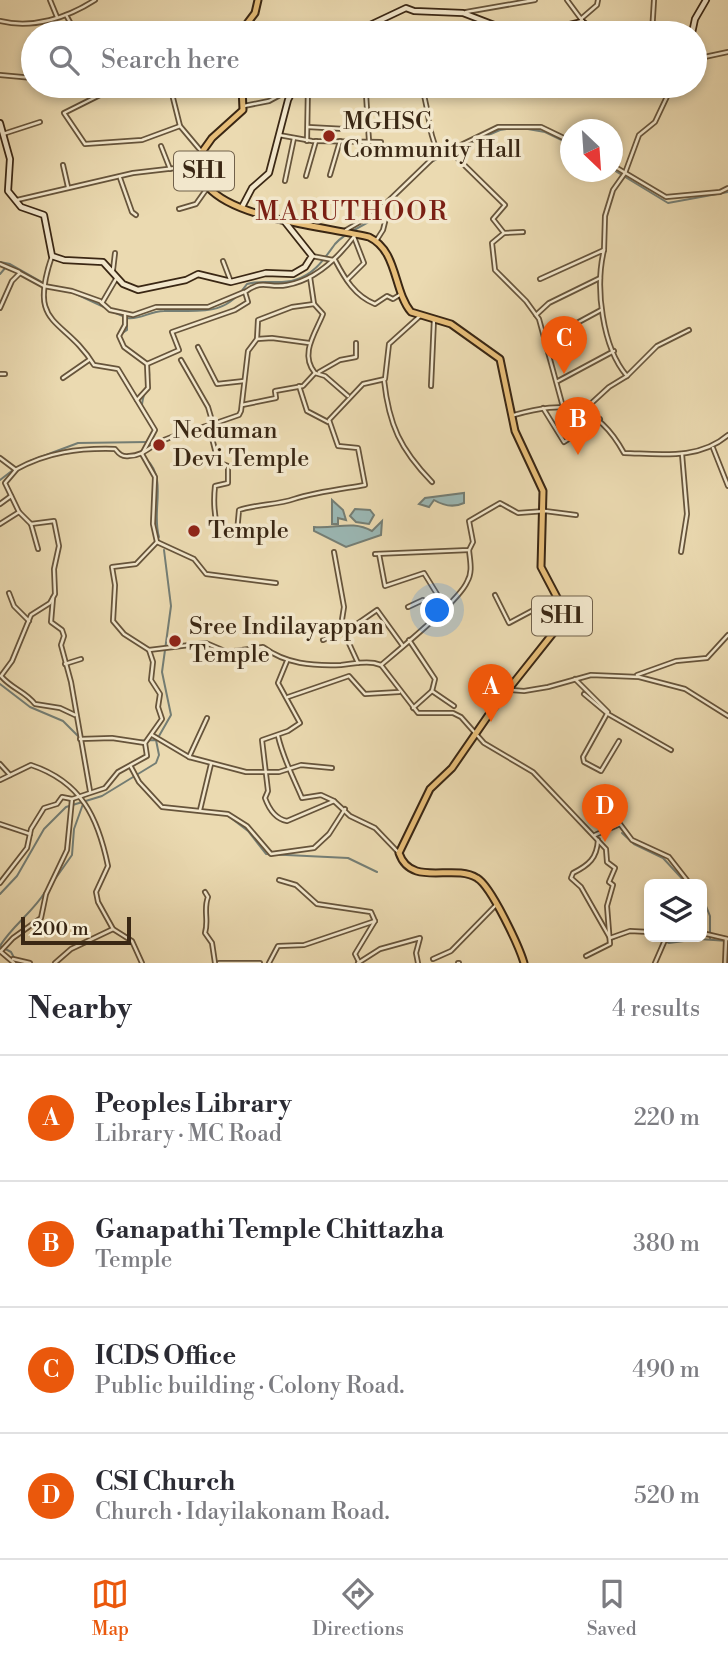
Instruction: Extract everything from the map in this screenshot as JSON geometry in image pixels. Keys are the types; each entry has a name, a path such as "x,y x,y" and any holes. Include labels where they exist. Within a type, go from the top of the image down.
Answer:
{"main road":[{"path":"248,21 258,0"},
{"path":"243,98 244,106"},
{"name":"SH1","path":"244,106 241,114 212,138 202,152 208,187 220,198 285,222 345,231 376,241"},
{"path":"376,241 388,257 407,307 420,316"},
{"name":"SH1","path":"399,853 421,802 430,789 452,768 508,688 554,632 562,616 558,597 541,568 545,511 543,491 515,431 514,415 502,365 496,354 451,324 420,316"},
{"path":"399,853 414,870 429,874 464,873 485,885 524,963"}],"street":[{"path":"50,0 57,17"},
{"path":"46,21 95,0"},
{"path":"378,21 406,8 414,11 463,13 535,0"},
{"path":"566,0 583,20"},
{"path":"580,21 597,5 598,0"},
{"path":"653,21 654,0"},
{"path":"695,21 706,0"},
{"path":"463,13 484,21"},
{"path":"66,14 70,21"},
{"path":"0,21 21,24"},
{"path":"707,56 728,52"},
{"path":"0,75 21,77"},
{"path":"94,98 64,113 85,144 142,140 180,126"},
{"path":"173,98 180,126 202,152"},
{"path":"244,106 275,98"},
{"path":"242,207 252,188 269,173 291,98"},
{"path":"307,141 309,98"},
{"path":"366,98 369,141"},
{"path":"424,98 429,134 439,154"},
{"path":"627,376 614,351 601,310 600,278 605,216 615,184 624,174 639,135 655,122 666,98"},
{"path":"3,134 40,122"},
{"path":"0,123 9,159 6,183 13,201 21,207 44,215 52,256 42,297 53,321 94,365 118,369 155,430 142,454"},
{"path":"308,127 345,128"},
{"path":"345,231 383,206 419,168 439,154 498,127 541,127 560,136"},
{"path":"279,135 307,141 382,142"},
{"path":"285,181 293,138"},
{"path":"306,176 316,141"},
{"path":"330,174 340,141"},
{"path":"161,146 170,169"},
{"path":"449,150 505,205 494,219 504,233"},
{"path":"63,165 68,187"},
{"path":"13,201 68,187 203,165"},
{"path":"624,174 666,197 720,192 728,188"},
{"path":"120,178 132,212 136,215"},
{"path":"179,209 196,204 208,187"},
{"path":"376,241 383,230 388,210 383,206"},
{"path":"285,222 312,256 335,260"},
{"path":"523,232 504,233 492,243 495,270 536,315 548,346 563,407"},
{"path":"0,264 44,286 72,291 102,303 110,310 133,315 156,307 208,307 266,282 283,286 310,277 335,260 355,235"},
{"path":"346,281 363,263 355,235"},
{"path":"540,279 604,250"},
{"path":"113,270 115,253"},
{"path":"52,256 64,260 103,262 129,289 138,290 179,282 198,274 231,282 267,273 293,274 304,267 312,256"},
{"path":"335,260 346,281 375,304 387,296 393,299 402,294"},
{"path":"223,261 231,282"},
{"path":"0,308 12,281 20,273"},
{"path":"102,303 117,275"},
{"path":"310,277 314,304 323,314 309,343 309,363 349,397"},
{"path":"536,315 549,303 600,278"},
{"path":"147,364 179,350 172,331 235,310 248,302 245,292"},
{"path":"0,488 15,469 48,455 76,449 115,449 122,456 131,457 148,452 152,445 167,438 239,415 248,351 257,339 258,320 263,316 314,304"},
{"path":"548,346 559,334 601,310"},
{"path":"125,314 120,336 124,346 147,364 148,388 137,400"},
{"path":"420,316 389,344 384,380 393,430 416,466 432,482"},
{"path":"431,386 434,319"},
{"path":"584,411 609,387 627,376 657,346 688,330"},
{"path":"257,339 285,339 309,343"},
{"path":"241,405 276,398 275,391 299,386 317,372 340,360 356,357 356,343"},
{"path":"198,347 217,384 244,381"},
{"path":"558,381 614,351"},
{"path":"63,378 90,359"},
{"path":"181,360 208,407 218,462 228,466 228,483 215,485 213,509 222,538 237,532 239,510 294,500 306,494 326,494 366,485 358,448 339,447 328,422 363,384 384,380"},
{"path":"0,374 5,374"},
{"path":"299,386 307,411 328,422"},
{"path":"514,415 542,407 584,411 600,419 611,429 624,453 682,454 713,448 728,435"},
{"path":"542,407 564,442 600,419"},
{"path":"327,432 329,428"},
{"path":"713,448 728,486"},
{"path":"142,454 155,477 153,523 158,542 194,559 206,574 276,583"},
{"path":"681,552 687,514 682,454"},
{"path":"0,458 15,469"},
{"path":"5,483 19,512 31,524 38,549"},
{"path":"0,504 11,496"},
{"path":"149,650 206,643 227,652 237,652 258,646 277,659 287,661 326,665 381,665 445,607 468,581 471,566 469,550 473,542 468,521 481,517 499,503 518,513 545,511 576,515"},
{"path":"0,524 19,512"},
{"path":"31,524 50,519 57,530 59,546 51,622 62,630 65,664 71,682 90,791"},
{"path":"0,883 27,848 30,834 44,808 57,804 62,797 72,799 108,786 118,772 145,760 145,743 162,719 158,707 160,694 151,680 153,662 149,650 124,634 113,621 115,585 112,567 136,564 158,542"},
{"path":"445,607 424,573 385,586 377,554 469,550"},
{"path":"334,552 344,607 342,631 358,663"},
{"path":"9,593 14,606 29,621"},
{"path":"495,595 509,623 558,597"},
{"path":"52,598 50,603 31,615 12,661 0,676 10,687 26,693 35,704 60,708 75,715"},
{"path":"408,607 423,600 433,617"},
{"path":"323,640 377,610 403,646"},
{"path":"634,677 676,661 707,658 728,635"},
{"path":"409,640 435,679 432,691 413,708"},
{"path":"65,664 81,659"},
{"path":"287,661 278,680 300,723 262,740 267,803 282,820 304,817 334,801"},
{"path":"381,665 418,713 457,714 474,736 497,753 533,772 606,849 607,862 615,868 610,875 609,882 613,885 607,906 610,938 607,948 586,956"},
{"path":"508,688 524,691 591,675 634,677 685,689 728,716"},
{"path":"287,698 349,676 365,694 400,692"},
{"path":"575,679 608,714"},
{"path":"432,691 454,706"},
{"path":"584,694 608,714 671,750"},
{"path":"608,714 583,757 584,762 601,771 619,741"},
{"path":"189,757 207,719"},
{"path":"152,735 189,757 246,772 266,772 301,765 332,768"},
{"path":"278,735 284,761 290,768 302,798 321,795 334,801 375,828 399,853"},
{"path":"80,739 112,738 145,743"},
{"path":"0,764 10,775"},
{"path":"200,810 211,764"},
{"path":"0,780 32,765 58,777 80,796 95,817 108,862 106,874 96,892 105,920 113,929 128,936 142,963"},
{"path":"131,766 134,775 164,808 228,814 247,826 262,847 273,854 314,848 329,834 345,810"},
{"path":"30,963 13,961 0,951 41,918 46,894 67,850 72,799"},
{"path":"0,824 30,834"},
{"path":"595,835 620,824 632,840 669,857 686,879"},
{"path":"598,840 597,853 572,873 571,878 581,887 610,938"},
{"path":"279,880 296,885 317,904 371,912 375,921"},
{"path":"205,892 208,897 204,908 208,924 205,933 212,943 217,963 260,963"},
{"path":"433,959 451,951 496,905"},
{"path":"375,921 355,954 358,963 380,949 420,938 416,953 418,963"},
{"path":"269,963 278,946 304,945 375,921"},
{"path":"55,963 71,949 113,929"},
{"path":"610,938 630,931 644,932"},
{"path":"707,935 726,941 725,963"},
{"path":"654,963 665,942"}],"water":[{"path":"464,493 464,503 460,505 449,506 434,500 429,507 419,504 425,498"},
{"path":"332,500 343,510 346,520 338,518 338,524 332,524"},
{"path":"355,509 370,510 374,515 369,524 356,522 350,516"},
{"path":"382,521 381,535 346,547 314,531 314,527 351,525 372,531"}],"waterway":[{"path":"456,149 500,130 513,128"},
{"path":"522,128 545,132 560,139"},
{"path":"431,162 448,153"},
{"path":"623,176 668,203 728,192"},
{"path":"121,334 127,330 127,318 137,318 159,311 210,310 229,302 247,284 289,281 308,274 340,239 375,218 394,197"},
{"path":"0,262 10,264 47,285 72,290"},
{"path":"0,274 6,267"},
{"path":"76,294 106,308"},
{"path":"111,311 125,317"},
{"path":"142,406 149,370"},
{"path":"30,461 78,443 147,442"},
{"path":"146,459 153,467 158,486 159,537"},
{"path":"0,480 13,470"},
{"path":"159,736 171,715 162,672 171,606 164,550"},
{"path":"0,684 30,707 63,721 81,739"},
{"path":"100,740 119,740"},
{"path":"0,894 17,876 44,829 66,807 102,796 156,763 159,755 156,740 135,741"},
{"path":"53,882 72,855 74,829 83,804"},
{"path":"161,808 180,810"},
{"path":"227,815 248,831 266,854 348,858 377,872"},
{"path":"622,833 634,844 663,858 682,879"},
{"path":"17,963 11,952 0,946 45,892"},
{"path":"707,908 710,916 710,939"},
{"path":"611,940 620,936"},
{"path":"707,940 728,941"},
{"path":"667,942 676,942"}],"place":[{"name":"MGHSC Community Hall","path":"329,136"},
{"name":"ICDS Office","path":"564,374"},
{"name":"Neduman Devi Temple","path":"159,445"},
{"name":"Ganapathi Temple Chittazha","path":"578,455"},
{"name":"Temple","path":"194,531"},
{"name":"Sree Indilayappan Temple","path":"175,641"},
{"name":"Peoples Library","path":"491,722"},
{"name":"CSI Church","path":"605,842"}],"district":[{"name":"MARUTHOOR","path":"352,212"}]}
